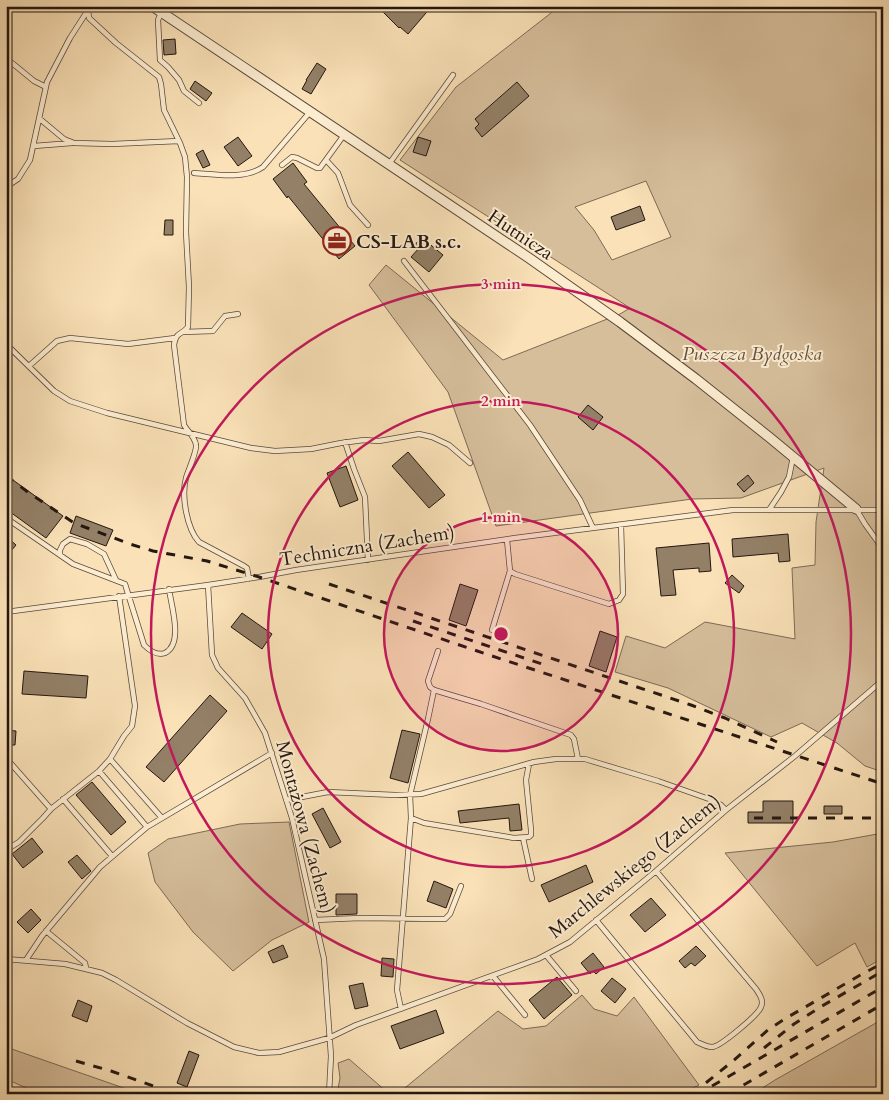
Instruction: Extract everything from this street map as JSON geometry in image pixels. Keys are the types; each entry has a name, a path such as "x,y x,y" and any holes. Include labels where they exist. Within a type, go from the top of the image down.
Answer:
{"street":[{"name":"Hutnicza","path":"152,6 528,258 620,322 703,385 856,509"}],"lane":[{"path":"6,188 18,179 30,160 47,82 88,8"},
{"path":"88,8 89,18 116,43 160,77 164,110 185,157 189,288 188,327 184,332"},
{"path":"161,13 158,20 160,60 179,80 184,91 199,103"},
{"path":"12,63 34,81 46,86"},
{"path":"388,165 453,75"},
{"path":"194,172 243,175 256,172 263,167 310,112"},
{"path":"40,120 64,139 74,143"},
{"path":"282,165 292,157 320,168 344,135"},
{"path":"34,146 74,143 112,144 179,141"},
{"path":"326,160 338,173 350,205 368,225"},
{"path":"404,261 530,425 580,500 593,528"},
{"path":"238,314 225,316 213,331 179,333 175,338 174,344 184,425 194,438 197,446 184,489 185,503 194,536 199,542 247,568 249,578"},
{"path":"29,366 57,340 70,338 128,344 175,338"},
{"path":"6,344 54,391 70,401 107,413 251,448 275,451 311,449 364,440 379,441 419,434 432,437 449,445 470,463"},
{"path":"345,442 366,496 368,560"},
{"path":"769,510 789,477 793,457"},
{"path":"856,509 883,549"},
{"name":"Techniczna (Zachem)","path":"6,612 208,585 296,570 507,540 733,510 883,510"},
{"path":"6,518 73,564 125,584 144,645 152,652 162,654 172,647 176,635 169,590"},
{"path":"510,571 609,604 619,600 623,594 621,525"},
{"path":"60,555 63,544 70,539 87,544 104,554 116,580"},
{"path":"492,630 510,571 507,540"},
{"name":"Montażowa (Zachem)","path":"208,585 212,655 218,668 245,698 265,733 292,818 324,959 331,1056 329,1094"},
{"path":"6,850 19,842 50,809 99,771 110,759 132,726 135,706 119,596"},
{"path":"438,651 428,681 430,687 434,690 570,734 574,739 578,759"},
{"name":"Marchlewskiego (Zachem)","path":"6,959 65,964 102,973 187,1023 234,1047 259,1053 280,1052 329,1038 356,1026 538,959 570,942 726,810 795,756 883,680"},
{"path":"401,1009 397,990 411,818 410,795 434,690"},
{"path":"26,960 46,931 100,867 112,856 147,827 272,753"},
{"path":"6,758 50,809"},
{"path":"110,759 162,818"},
{"path":"286,800 328,792 421,794 534,762 556,759 585,759 709,799 726,810"},
{"path":"411,818 424,823 514,838 529,837 531,835 526,780 529,764"},
{"path":"99,771 147,827"},
{"path":"63,799 112,856"},
{"path":"523,838 532,878"},
{"path":"596,920 697,1042 704,1046 713,1047 721,1044 756,1014 762,1006 762,997 656,871"},
{"path":"315,920 360,918 445,919 450,914 461,886"},
{"path":"46,931 85,963 86,968"},
{"path":"546,955 576,991"},
{"path":"493,976 525,1015"}],"green space":[{"name":"Puszcza Bydgoska","path":"560,6 883,6 883,772 865,766 837,743 802,723 771,737 668,688 615,672 626,636 665,648 705,622 795,639 792,568 815,565 816,522 824,468 741,498 692,499 496,526 448,392 369,285 386,265 503,360 620,314 630,308 400,160 456,87","holes":["646,181 671,237 612,260 594,230 575,207"]},
{"path":"289,822 309,922 272,940 233,971 193,932 155,882 148,853 168,839 240,824"},
{"path":"883,833 883,958 867,967 855,943 817,966 725,853 833,842"},
{"path":"582,995 594,1009 617,1016 634,997 699,1085 681,1094 402,1094 400,1092 498,1011 523,1029 546,1026"},
{"path":"883,1019 883,1094 753,1094 775,1080"},
{"path":"6,1047 141,1094 40,1094 6,1079"},
{"path":"349,1059 389,1094 337,1094 340,1078 338,1063"}],"building":[{"path":"391,6 432,6 408,34 383,12"},
{"path":"175,39 176,54 164,55 163,40"},
{"path":"317,63 326,69 311,94 302,89"},
{"path":"195,81 212,93 206,101 190,89"},
{"path":"517,82 529,96 482,137 475,128 479,124 475,119"},
{"path":"238,137 252,156 238,166 224,147"},
{"path":"418,137 431,141 426,156 413,152"},
{"path":"203,150 210,165 203,168 196,154"},
{"path":"293,163 307,182 304,184 355,246 339,259 273,179"},
{"path":"640,206 645,220 616,230 611,217"},
{"path":"165,220 173,220 173,235 164,235"},
{"path":"421,237 443,255 429,272 411,257 419,248 415,245"},
{"path":"588,405 603,417 593,430 578,417"},
{"path":"408,452 445,495 429,508 392,466"},
{"path":"346,466 358,500 340,507 327,473"},
{"path":"6,475 63,516 46,538 6,509"},
{"path":"748,475 754,483 744,492 737,484"},
{"path":"76,516 113,530 106,546 70,533"},
{"path":"788,534 790,561 779,562 778,553 733,557 732,539"},
{"path":"6,536 16,545 11,551 6,547"},
{"path":"709,543 711,571 699,572 699,568 673,570 676,595 661,596 656,548"},
{"path":"732,575 744,586 739,593 725,583"},
{"path":"460,584 478,590 466,626 449,620"},
{"path":"242,613 272,634 262,649 231,627"},
{"path":"600,631 617,637 606,672 589,666"},
{"path":"24,671 88,676 86,698 22,694"},
{"path":"210,695 227,711 164,782 146,767"},
{"path":"6,730 16,731 15,745 6,745"},
{"path":"402,730 420,734 408,783 390,778"},
{"path":"92,782 126,822 111,835 76,795"},
{"path":"763,801 793,801 793,823 748,823 748,812 763,812"},
{"path":"519,804 522,830 510,831 509,818 460,823 458,811"},
{"path":"824,806 842,806 842,814 824,814"},
{"path":"323,808 341,842 330,848 312,814"},
{"path":"32,838 43,852 23,868 12,854"},
{"path":"77,855 91,871 82,879 68,862"},
{"path":"586,865 593,882 549,902 541,885"},
{"path":"434,881 453,889 446,908 427,901"},
{"path":"336,894 357,894 357,914 336,915"},
{"path":"651,898 666,915 645,932 630,915"},
{"path":"31,909 41,920 28,933 17,922"},
{"path":"283,945 288,957 273,963 268,952"},
{"path":"696,946 706,956 695,966 691,963 685,968 679,961"},
{"path":"593,953 604,967 596,974 593,971 590,974 581,963"},
{"path":"382,958 394,959 393,977 381,976"},
{"path":"557,977 572,995 544,1019 529,1000"},
{"path":"612,978 626,989 615,1003 601,991"},
{"path":"363,983 368,1006 355,1009 349,986"},
{"path":"78,1000 92,1006 87,1022 72,1016"},
{"path":"436,1010 444,1033 400,1049 391,1026"},
{"path":"189,1051 199,1055 187,1087 177,1083"}],"railway":[{"path":"6,476 74,523 130,544 153,551 207,561 259,577 492,656 883,784"},
{"path":"329,584 691,705 777,742"},
{"path":"413,621 548,666"},
{"path":"754,818 883,818"},
{"path":"692,1094 769,1029 883,963"},
{"path":"764,1048 794,1024 883,971"},
{"path":"712,1086 883,987"},
{"path":"728,1094 883,1004"},
{"path":"76,1061 176,1094"},
{"path":"6,1088 20,1094"}],"place":[{"name":"CS-LAB s.c.","path":"337,241"}]}
